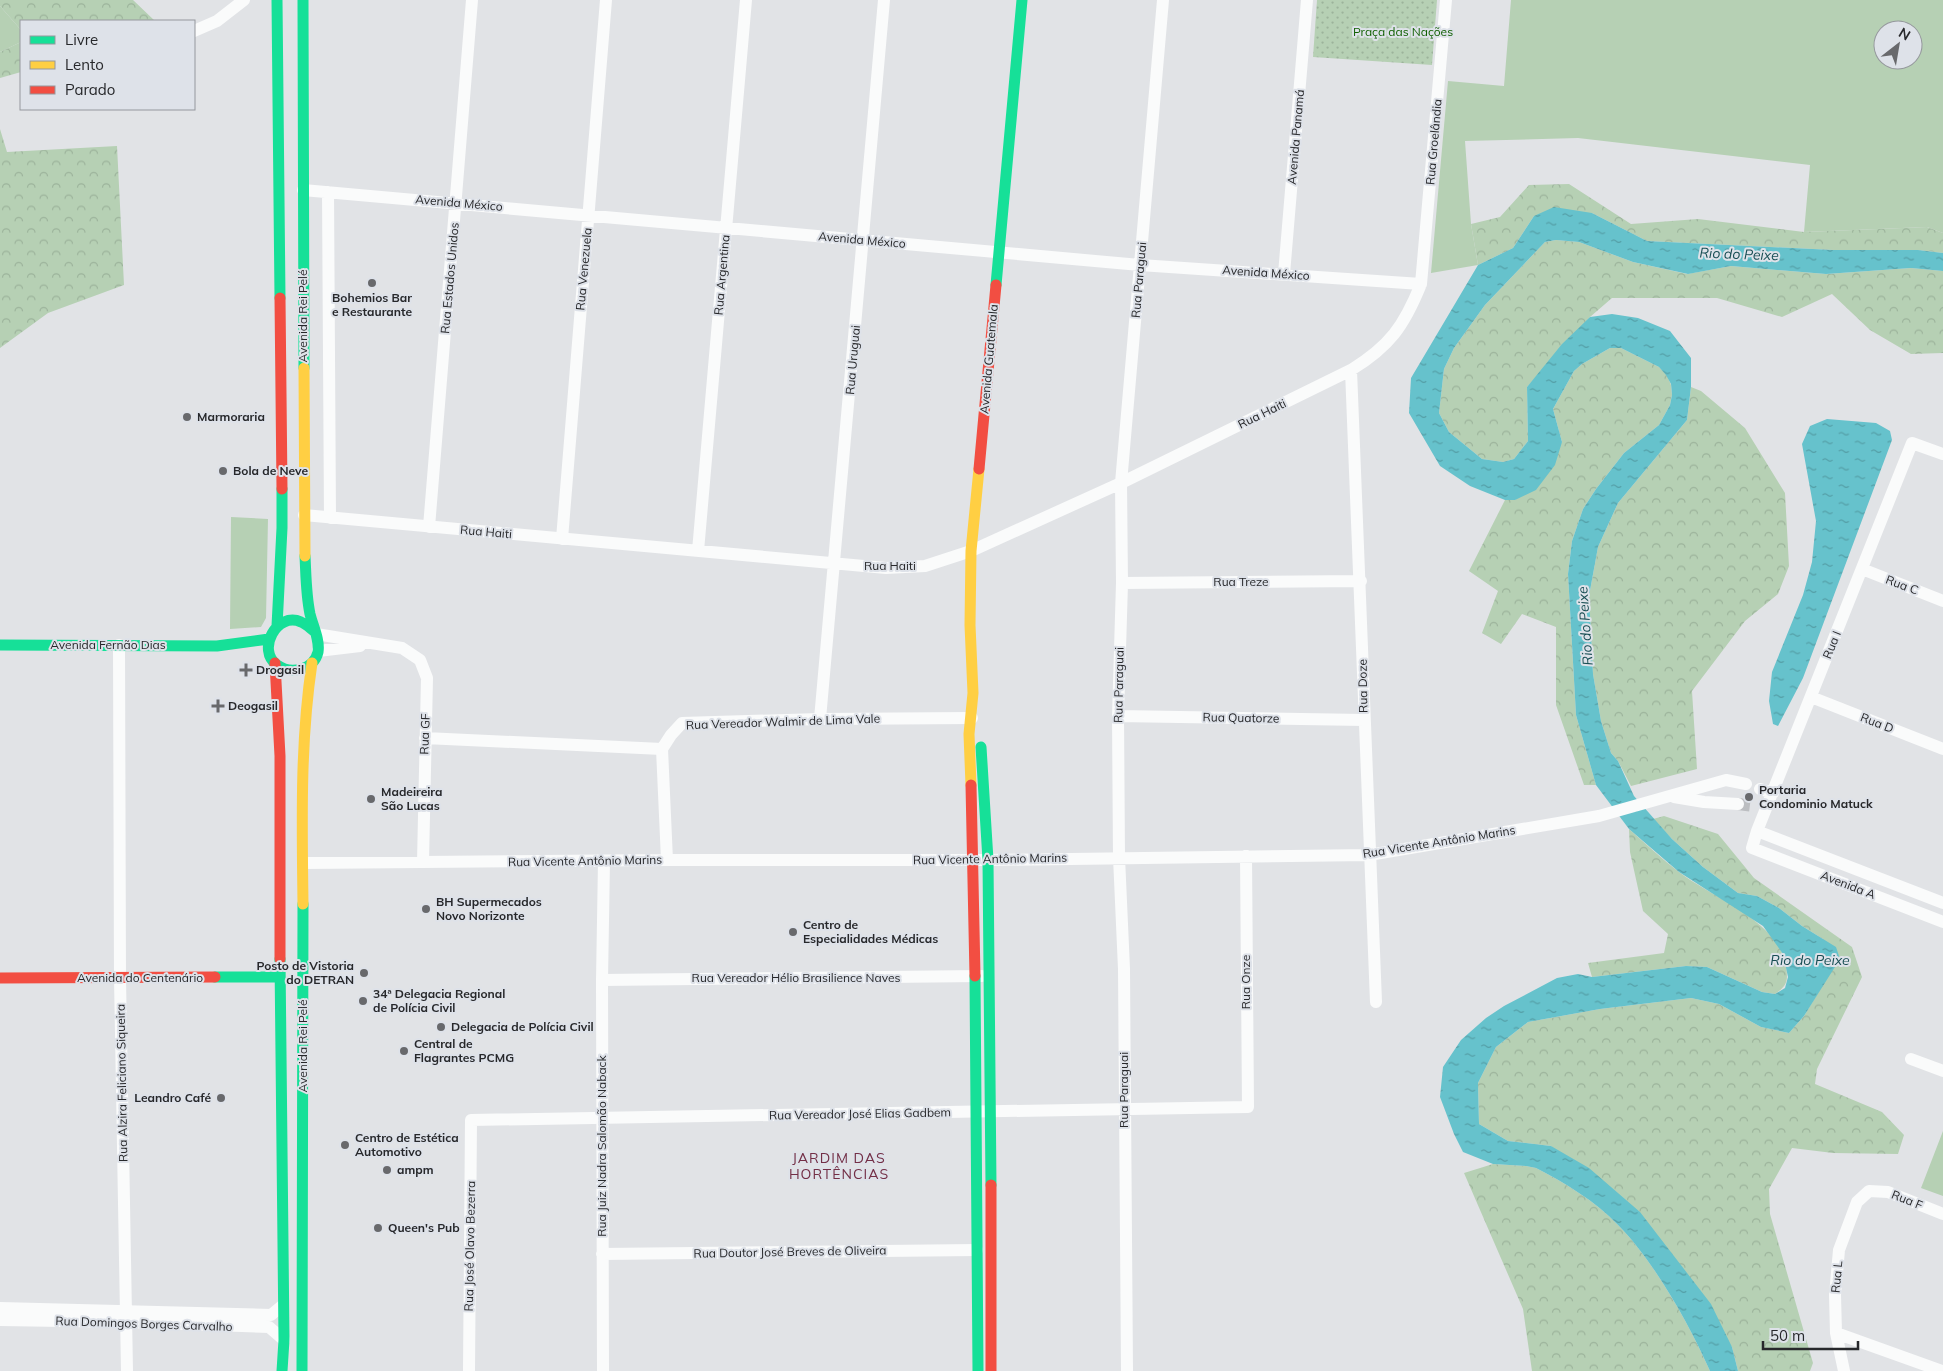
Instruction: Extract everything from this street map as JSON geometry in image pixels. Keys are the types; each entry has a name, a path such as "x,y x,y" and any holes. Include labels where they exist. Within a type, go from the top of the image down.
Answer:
{"main road":[{"name":"Avenida Rei Pelé","path":"277,0 282,528 277,626"},
{"name":"Avenida Rei Pelé","path":"302,1371 302,767 305,713 312,662 318,651 308,590 304,515 303,0"},
{"name":"Avenida Guatemala","path":"972,718 970,622 973,570 971,550 1022,0"},
{"path":"269,638 277,626 293,620 308,625 315,632"},
{"name":"Avenida Rei Pelé","path":"269,638 268,648 273,660 280,756 280,977 284,1340 282,1371"},
{"name":"Avenida Fernão Dias","path":"0,645 217,646 269,638"},
{"name":"Avenida Fernão Dias","path":"217,646 253,653 273,660"},
{"path":"273,660 282,668 298,670 312,662"},
{"path":"972,718 969,734 974,860 978,1371"},
{"path":"972,718 980,734 988,860 991,1112 991,1371"},
{"name":"Avenida do Centenário","path":"0,978 280,977"}],"street":[{"path":"195,31 217,22 244,0"},
{"name":"Rua Estados Unidos","path":"429,526 472,0"},
{"name":"Rua Venezuela","path":"562,539 606,0"},
{"name":"Rua Argentina","path":"698,551 746,0"},
{"name":"Rua Uruguai","path":"820,719 884,0"},
{"name":"Rua Paraguai","path":"1127,1371 1124,969 1119,857 1118,716 1122,583 1121,483 1163,0"},
{"name":"Avenida Panamá","path":"1284,274 1307,0"},
{"name":"Rua Groelândia","path":"1421,284 1446,0"},
{"name":"Avenida México","path":"304,190 1140,265 1421,284"},
{"path":"328,192 330,518"},
{"name":"Rua Haiti","path":"304,515 886,568 925,566 971,550 1121,483 1351,370 1373,357 1399,329 1412,306 1421,284"},
{"name":"Rua Doze","path":"1351,370 1361,581 1364,720 1376,1002"},
{"name":"Rua I","path":"1752,848 1757,832 1760,808 1766,791 1811,697 1912,443 1943,454"},
{"name":"Rua C","path":"1862,569 1943,601"},
{"name":"Rua Treze","path":"1122,583 1361,581"},
{"name":"Rua GF","path":"315,632 370,644 402,648 420,660 427,678 423,862"},
{"name":"Rua GF","path":"318,651 370,644"},
{"name":"Rua Alzira Feliciano Siqueira","path":"119,645 120,978 127,1317 126,1371"},
{"name":"Rua D","path":"1811,697 1943,749"},
{"name":"Rua Quatorze","path":"1118,716 1364,720"},
{"name":"Rua Vereador Walmir de Lima Vale","path":"662,749 671,735 682,724 820,719 972,718"},
{"path":"425,738 662,749 667,860"},
{"name":"Rua Vicente Antônio Marins","path":"303,863 988,860 1369,855 1599,816 1726,780 1746,784"},
{"name":"Rua Vicente Antônio Marins","path":"1667,798 1738,804"},
{"name":"Avenida A","path":"1757,832 1938,901"},
{"name":"Avenida A","path":"1752,848 1943,922"},
{"name":"Rua Onze","path":"1246,856 1248,1108"},
{"name":"Rua Juiz Nadra Salomão Naback","path":"603,1371 602,980 604,861"},
{"path":"1926,916 1938,901"},
{"name":"Rua Vereador Hélio Brasilience Naves","path":"602,980 990,976"},
{"path":"1911,1059 1943,1071"},
{"name":"Rua Vereador José Elias Gadbem","path":"471,1120 1248,1108"},
{"name":"Rua José Olavo Bezerra","path":"469,1371 471,1120"},
{"name":"Rua F","path":"1869,1192 1888,1192 1943,1214"},
{"name":"Rua L","path":"1844,1371 1836,1332 1835,1295 1839,1250 1857,1202 1869,1192"},
{"name":"Rua Doutor José Breves de Oliveira","path":"602,1254 978,1250"},
{"name":"Rua Domingos Borges Carvalho","path":"0,1320 271,1316 283,1305"},
{"name":"Rua Domingos Borges Carvalho","path":"0,1308 269,1327 284,1340"},
{"path":"1836,1332 1942,1371"}],"green space":[{"path":"0,0 133,0 154,20 20,20 20,29 0,6"},
{"name":"Praça das Nações","path":"1317,0 1437,0 1432,65 1313,57"},
{"path":"1511,0 1943,0 1943,233 1927,227 1804,232 1810,165 1578,138 1465,141 1471,224 1478,265 1431,273 1448,81 1504,86"},
{"path":"0,6 20,29 20,42 0,52"},
{"path":"20,42 20,72 0,78 0,52"},
{"path":"0,129 7,152 117,146 124,285 48,313 0,348"},
{"path":"1569,184 1631,224 1698,219 1804,232 1927,227 1943,233 1943,253 1918,250 1833,250 1647,241 1592,213 1534,216 1513,248 1478,265 1471,224 1500,217 1529,185"},
{"path":"1556,240 1579,242 1633,262 1687,274 1731,266 1826,274 1911,268 1943,271 1943,353 1911,354 1870,330 1832,294 1782,317 1717,298 1612,298 1590,317 1527,387 1528,441 1514,459 1503,462 1482,459 1449,432 1439,413 1444,369 1454,348 1485,305 1545,242"},
{"path":"1610,348 1621,348 1659,367 1667,375 1672,395 1670,405 1659,425 1624,453 1596,489 1583,509 1572,541 1568,574 1576,715 1596,785 1584,785 1556,705 1556,627 1522,614 1501,644 1482,633 1498,591 1469,571 1505,500 1515,500 1562,442 1553,409 1574,371 1582,364"},
{"path":"1691,387 1701,391 1745,428 1785,493 1789,566 1778,594 1745,621 1692,691 1697,769 1631,786 1618,761 1611,753 1601,721 1593,674 1589,596 1598,547 1618,503 1687,420"},
{"path":"231,517 268,519 266,618 261,627 230,629"},
{"path":"1664,816 1718,834 1754,878 1852,947 1862,977 1817,1069 1815,1084 1882,1112 1904,1135 1898,1154 1833,1153 1792,1148 1769,1189 1770,1214 1813,1363 1810,1371 1738,1371 1732,1347 1551,1146 1508,1141 1479,1124 1478,1083 1496,1047 1528,1022 1600,1009 1691,998 1719,1004 1761,1027 1789,1033 1804,1016 1821,988 1823,939 1779,908 1757,896 1738,893 1703,867 1653,819"},
{"path":"1629,829 1679,872 1742,911 1770,935 1780,949 1786,965 1787,979 1782,988 1775,994 1762,992 1707,967 1686,966 1592,977 1588,963 1664,953 1668,934 1643,911 1630,852"},
{"path":"1943,1131 1943,1196 1921,1188"},
{"path":"1493,1164 1536,1168 1579,1193 1609,1216 1645,1256 1670,1294 1692,1333 1710,1371 1532,1371 1523,1309 1464,1173"}],"water":[{"name":"Rio do Peixe","path":"1554,207 1592,213 1647,241 1833,250 1918,250 1943,253 1943,271 1911,268 1826,274 1731,266 1688,274 1633,262 1579,242 1556,240 1545,242 1485,305 1454,348 1444,369 1439,413 1449,432 1482,459 1503,462 1514,459 1528,441 1527,387 1562,344 1590,317 1612,314 1638,318 1670,331 1691,358 1691,387 1687,420 1618,503 1598,547 1589,596 1593,674 1601,721 1611,753 1618,761 1634,796 1672,839 1703,867 1738,893 1757,896 1779,908 1802,926 1836,947 1840,959 1804,1016 1789,1033 1761,1027 1719,1004 1691,998 1600,1009 1528,1022 1496,1047 1478,1083 1479,1124 1508,1141 1551,1146 1589,1168 1640,1212 1711,1304 1732,1347 1738,1371 1710,1371 1692,1333 1670,1294 1645,1256 1609,1216 1579,1193 1536,1168 1493,1164 1463,1152 1440,1097 1443,1067 1461,1040 1486,1018 1504,1006 1557,978 1578,974 1592,977 1686,966 1707,967 1762,992 1775,994 1785,988 1788,977 1783,954 1763,926 1679,872 1629,829 1596,785 1576,715 1568,574 1572,541 1583,509 1596,489 1624,453 1659,425 1670,405 1672,395 1671,384 1666,375 1659,367 1621,348 1610,348 1582,364 1574,371 1553,409 1562,442 1555,465 1536,490 1515,500 1505,500 1470,486 1440,466 1409,413 1411,378 1478,265 1513,248 1534,216"},
{"path":"1827,419 1876,423 1890,431 1892,440 1803,678 1778,726 1773,724 1769,701 1772,672 1803,595 1812,562 1816,521 1802,444 1810,426"}],"tunnel":[{"path":"1738,804 1754,806"}],"traffic: fast":[{"path":"277,0 280,298"},
{"path":"303,0 304,368"},
{"path":"996,285 1022,0"},
{"path":"277,626 282,489"},
{"path":"305,556 308,600 317,638 318,652 316,658 307,667 295,670 283,668 277,665 271,658 269,642 277,627 284,622 292,620 301,622 314,631"},
{"path":"0,645 217,646 269,639"},
{"path":"981,747 988,860 991,1185"},
{"path":"302,1371 303,904"},
{"path":"280,959 284,1340 282,1371"},
{"path":"975,976 978,1371"},
{"path":"215,977 280,977"}],"traffic: slow":[{"path":"304,368 305,556"},
{"path":"971,785 969,734 973,693 970,625 971,551 979,469"},
{"path":"303,904 302,813 305,723 312,663"}],"traffic: jam":[{"path":"979,469 996,285"},
{"path":"280,298 282,489"},
{"path":"275,663 280,756 280,959"},
{"path":"971,785 975,976"},
{"path":"0,978 215,977"},
{"path":"991,1185 991,1371"}],"place":[{"name":"Bohemios Bar e Restaurante","path":"372,283"},
{"name":"Marmoraria","path":"187,417"},
{"name":"Bola de Neve","path":"223,471"},
{"name":"Drogasil","path":"246,670"},
{"name":"Deogasil","path":"218,706"},
{"name":"Portaria Condominio Matuck","path":"1749,797"},
{"name":"Madeireira São Lucas","path":"371,799"},
{"name":"BH Supermecados Novo Norizonte","path":"426,909"},
{"name":"Centro de Especialidades Médicas","path":"793,932"},
{"name":"Posto de Vistoria do DETRAN","path":"364,973"},
{"name":"34ª Delegacia Regional de Polícia Civil","path":"363,1001"},
{"name":"Delegacia de Polícia Civil","path":"441,1027"},
{"name":"Central de Flagrantes PCMG","path":"404,1051"},
{"name":"Leandro Café","path":"221,1098"},
{"name":"Centro de Estética Automotivo","path":"345,1145"},
{"name":"ampm","path":"387,1170"},
{"name":"Queen's Pub","path":"378,1228"}],"district":[{"name":"JARDIM DAS HORTÊNCIAS","path":"839,1166"}]}
